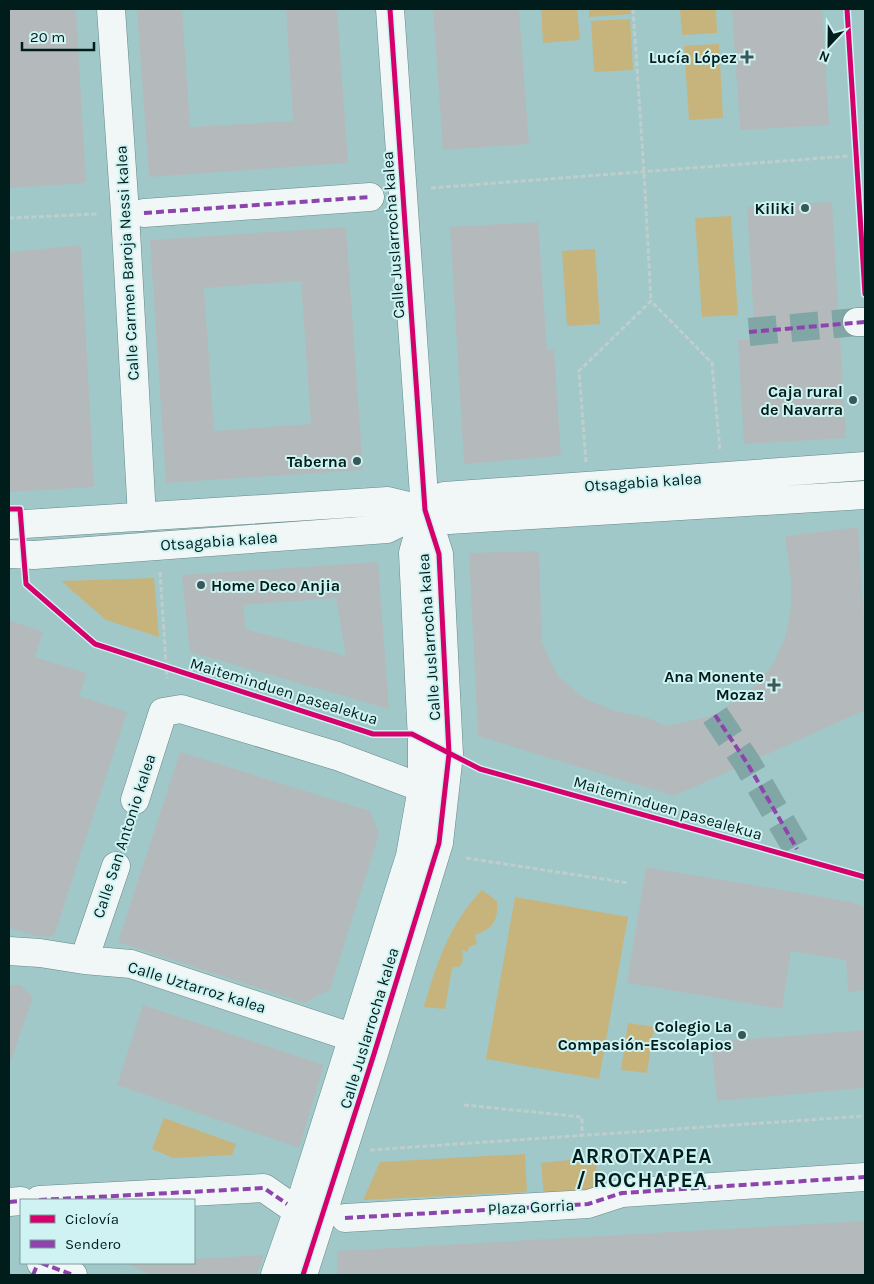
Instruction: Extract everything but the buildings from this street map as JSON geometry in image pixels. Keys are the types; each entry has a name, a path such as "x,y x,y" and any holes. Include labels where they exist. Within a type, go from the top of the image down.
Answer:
{"street":[{"name":"Calle Carmen Baroja Nessi kalea","path":"111,9 125,213 142,517"},
{"name":"Calle Juslarrocha kalea","path":"304,1275 439,843 449,754 439,554 425,510 390,9"},
{"name":"Calle Carmen Baroja Nessi kalea","path":"144,213 370,197"},
{"name":"Otsagabia kalea","path":"9,554 34,555 387,529 425,510 444,496 865,466"},
{"name":"Otsagabia kalea","path":"9,525 388,501 425,510 449,520 865,495"},
{"name":"Calle Juslarrocha kalea","path":"275,1275 301,1201 410,856 422,788 422,740 412,553 425,510"},
{"name":"Calle San Antonio kalea","path":"135,800 163,712 181,709 337,756 422,788"},
{"name":"Calle San Antonio kalea","path":"84,960 116,866"},
{"name":"Calle Uztarroz kalea","path":"9,951 131,964 352,1037"},
{"name":"Plaza Gorria","path":"345,1218 588,1204 622,1193 865,1177"},
{"path":"58,1199 264,1188 287,1204"},
{"path":"42,1264 73,1275"}],"path":[{"path":"633,9 651,301 712,363 721,456"},
{"path":"431,188 848,156"},
{"path":"9,218 97,214"},
{"path":"586,465 579,371 651,301"},
{"path":"160,564 167,678"},
{"path":"466,858 629,883"},
{"path":"464,1105 582,1117 582,1136"},
{"path":"370,1150 865,1116"}],"shaded area":[{"path":"541,9 577,9 580,40 543,43"},
{"path":"589,9 630,9 631,14 589,17"},
{"path":"680,9 716,9 717,33 682,35"},
{"path":"630,19 633,70 594,72 591,21"},
{"path":"719,44 723,118 689,120 684,46"},
{"path":"731,216 738,315 702,317 695,218"},
{"path":"595,249 600,324 567,326 562,251"},
{"path":"154,578 159,637 106,620 61,581"},
{"path":"482,890 497,901 495,919 487,930 475,935 477,944 469,947 467,952 462,950 463,960 460,966 452,968 445,1009 424,1007 439,960 453,930 471,902"},
{"path":"515,897 628,917 599,1079 486,1059"},
{"path":"628,1023 654,1027 647,1073 621,1070"},
{"path":"164,1118 236,1144 232,1155 173,1158 152,1149"},
{"path":"525,1154 527,1192 363,1200 380,1162"},
{"path":"596,1157 598,1195 544,1200 541,1163"}],"tunnel":[{"path":"749,332 857,322"},
{"path":"715,715 747,763 797,849"}],"marked path":[{"path":"144,213 370,197"},
{"path":"749,332 865,322"},
{"path":"715,715 747,763 797,849"},
{"path":"345,1218 588,1204 622,1193 865,1177"},
{"path":"58,1199 264,1188 287,1204"},
{"path":"9,1202 20,1201"},
{"path":"33,1275 38,1264"},
{"path":"44,1264 73,1275"}],"cycle path":[{"path":"303,1275 439,843 449,754 439,554 425,510 390,9"},
{"path":"847,9 865,294"},
{"name":"Maiteminduen pasealekua","path":"9,509 20,509 26,584 95,644 373,734 412,734 480,769 865,877"}],"place":[{"name":"Lucía López","path":"747,57"},
{"name":"Kiliki","path":"805,208"},
{"name":"Caja rural de Navarra","path":"853,400"},
{"name":"Taberna","path":"357,461"},
{"name":"Home Deco Anjia","path":"201,585"},
{"name":"Ana Monente Mozaz","path":"774,685"},
{"name":"Colegio La Compasión-Escolapios","path":"742,1035"}],"district":[{"name":"ARROTXAPEA / ROCHAPEA","path":"642,1168"}]}
